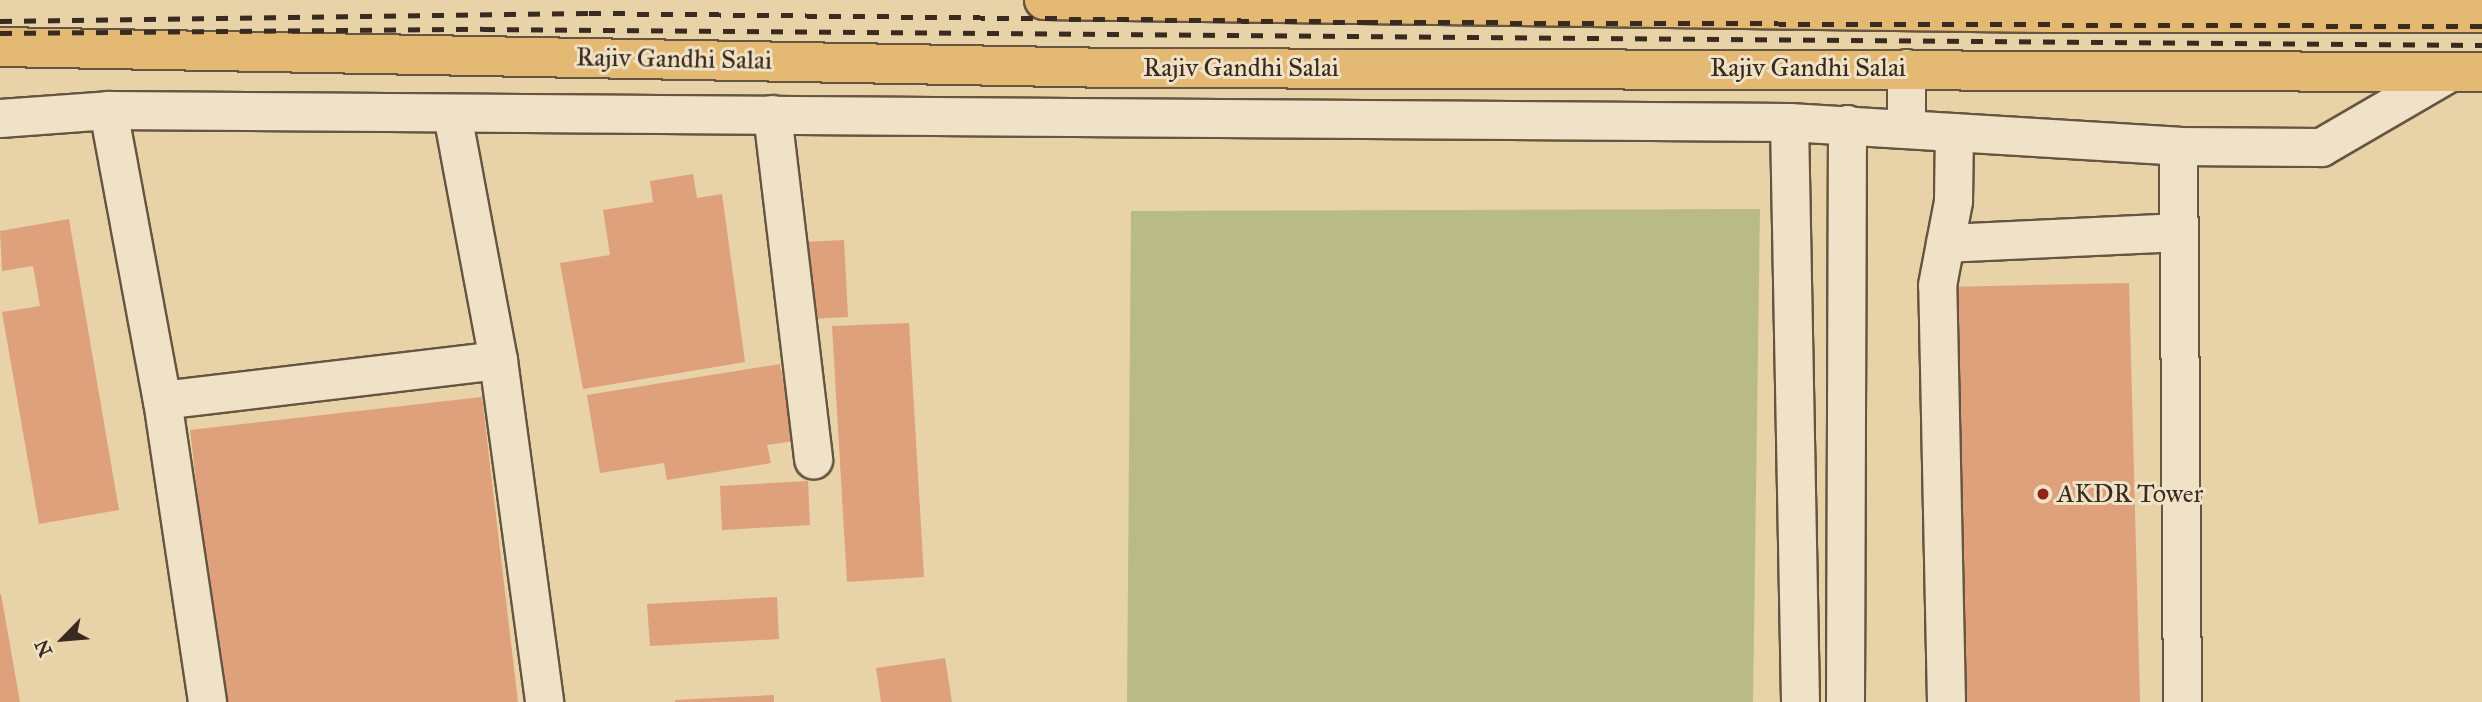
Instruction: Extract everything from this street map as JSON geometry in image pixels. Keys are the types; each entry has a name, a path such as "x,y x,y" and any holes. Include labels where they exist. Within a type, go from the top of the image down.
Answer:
{"main road":[{"path":"1044,0 2482,13"},
{"name":"Rajiv Gandhi Salai","path":"0,47 1117,68 1906,68 2466,72"}],"street":[{"path":"1906,68 1906,128"},
{"path":"0,118 108,110 1789,122 2178,146 2321,147 2466,72"},
{"path":"108,110 162,400 207,702"},
{"path":"452,114 498,360 544,702"},
{"path":"772,114 813,460"},
{"path":"1789,122 1800,702"},
{"path":"1845,702 1847,124"},
{"path":"1946,702 1937,285 1953,201 1954,132"},
{"path":"2178,146 2182,702"},
{"path":"1945,243 2178,232"},
{"path":"162,400 498,360"}],"green space":[{"path":"1760,209 1753,702 1127,702 1131,211"}],"building":[{"path":"693,174 697,198 722,194 745,362 583,389 560,263 610,255 603,210 653,202 650,181"},
{"path":"69,219 119,510 39,524 2,312 40,306 33,266 2,271 0,231"},
{"path":"844,240 848,317 808,319 803,242"},
{"name":"AKDR Tower","path":"2129,283 2140,702 1956,702 1946,287"},
{"path":"909,323 924,577 847,582 832,326"},
{"path":"780,364 794,441 767,445 771,463 667,480 664,463 600,473 587,395"},
{"path":"482,397 518,702 222,702 190,430"},
{"path":"808,481 810,525 722,530 720,486"},
{"path":"1,594 20,702 0,702"},
{"path":"777,597 779,639 650,646 647,604"},
{"path":"945,658 952,702 881,702 876,668"},
{"path":"774,695 774,702 675,702 675,700"}],"railway":[{"path":"0,21 589,13 1366,22 2482,26"},
{"path":"0,33 483,29 2482,45"}],"place":[{"name":"AKDR Tower","path":"2043,494"}]}
